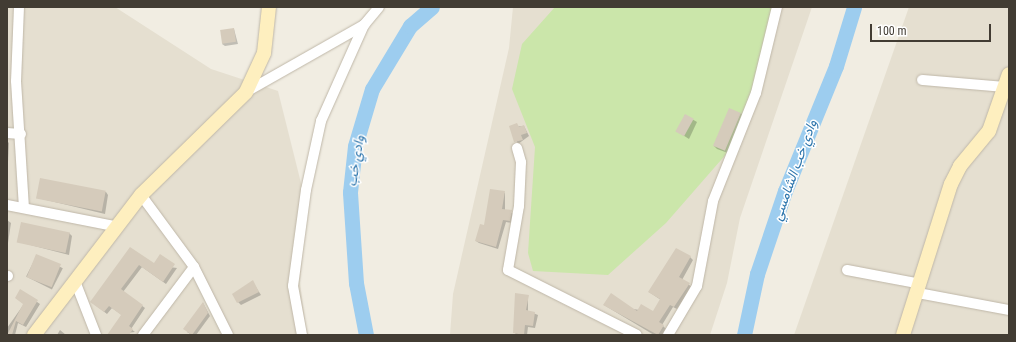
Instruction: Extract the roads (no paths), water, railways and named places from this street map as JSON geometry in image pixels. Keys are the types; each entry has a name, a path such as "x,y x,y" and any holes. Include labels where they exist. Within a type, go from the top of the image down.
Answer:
{"street":[{"path":"19,7 16,81 21,134 24,208"},
{"path":"246,92 264,53 269,7"},
{"path":"302,335 293,286 306,190 320,121 364,25 379,7"},
{"path":"668,335 698,286 713,202 756,93 777,7"},
{"path":"34,335 114,226 141,195 246,92 364,25"},
{"path":"904,335 920,289 951,184 960,166 989,131 1009,74"},
{"path":"922,80 1004,87"},
{"path":"7,133 21,134"},
{"path":"517,148 521,162 519,206 508,270 637,335"},
{"path":"141,195 194,267 228,335"},
{"path":"7,205 114,226"},
{"path":"143,335 194,267"},
{"path":"847,270 1009,310"},
{"path":"75,281 96,335"}],"waterway":[{"name":"وادي خب","path":"366,335 356,283 350,192 355,146 372,89 410,26 432,7"},
{"name":"وادي خب الشامسي","path":"744,335 757,274 785,191 836,66 854,7"}]}
